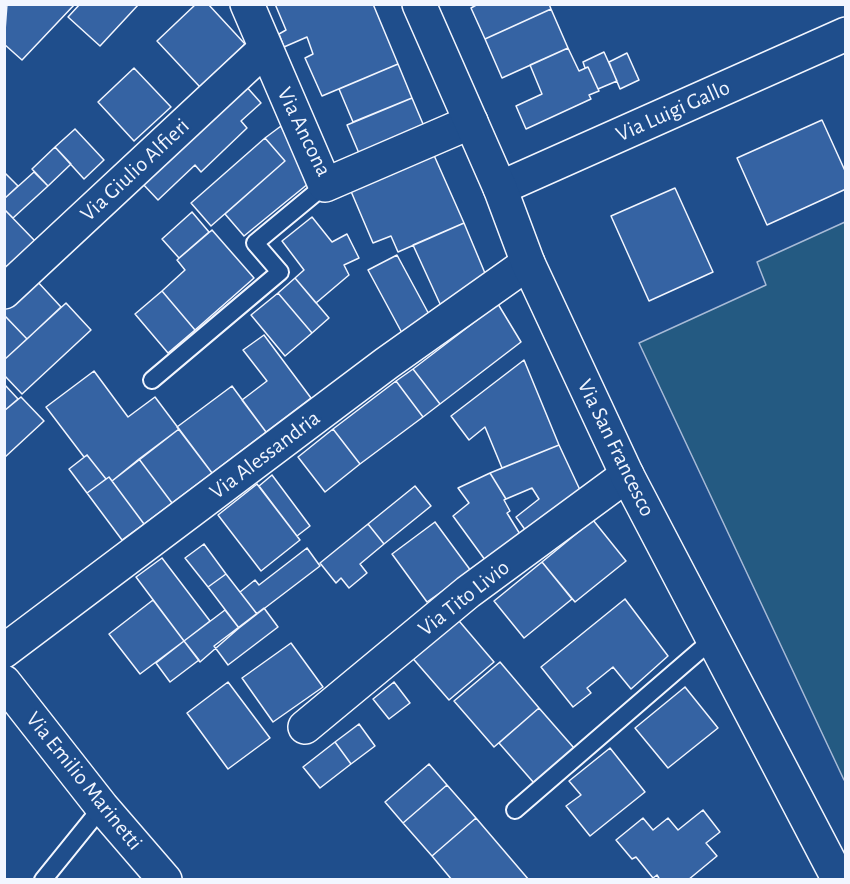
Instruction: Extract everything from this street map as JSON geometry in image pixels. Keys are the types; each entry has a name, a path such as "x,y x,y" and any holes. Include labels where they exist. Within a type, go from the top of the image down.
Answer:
{"street":[{"name":"Via Ancona","path":"247,4 325,185 471,122"},
{"name":"Via San Francesco","path":"418,4 500,188 528,263 627,476 839,879"},
{"name":"Via Luigi Gallo","path":"500,188 846,34"},
{"name":"Via Giulio Alfieri","path":"4,292 266,48"},
{"name":"Via Alessandria","path":"4,651 387,363 528,263"},
{"name":"Via Tito Livio","path":"305,727 468,592 627,476"},
{"name":"Via Emilio Marinetti","path":"4,682 102,807 165,879"}],"lane":[{"path":"152,380 280,272 255,243 325,185"},
{"path":"515,810 713,639"},
{"path":"43,879 102,807"}],"shaded area":[{"path":"845,222 846,779 844,780 639,343 766,285 757,262"}],"building":[{"path":"7,4 75,4 22,60 4,44"},
{"path":"80,4 139,4 100,46 68,17"},
{"path":"196,4 208,4 245,44 200,87 157,41"},
{"path":"275,4 373,4 398,64 322,96 305,58 313,54 307,37 284,47 279,34 286,30"},
{"path":"478,4 549,4 551,9 485,39 471,8"},
{"path":"551,9 568,48 502,78 485,39"},
{"path":"568,48 579,71 588,67 599,91 589,95 591,99 526,129 516,106 542,94 530,65"},
{"path":"604,52 617,81 598,89 588,67 585,68 583,62"},
{"path":"627,53 639,80 620,89 609,62"},
{"path":"398,64 412,98 353,122 339,89"},
{"path":"134,68 171,107 134,141 98,102"},
{"path":"245,85 261,103 241,121 247,128 201,172 195,165 158,200 141,182"},
{"path":"412,98 426,131 361,158 347,125"},
{"path":"822,120 846,173 846,189 767,225 737,158"},
{"path":"281,126 309,183 244,236 225,214 285,161 265,138"},
{"path":"75,129 104,160 84,179 55,147"},
{"path":"265,138 285,161 211,226 191,203"},
{"path":"55,147 71,164 48,186 32,169"},
{"path":"433,153 464,223 398,252 391,236 373,243 350,189"},
{"path":"4,172 18,186 4,199"},
{"path":"34,172 48,186 13,218 4,209 4,199"},
{"path":"675,188 713,272 649,301 611,216"},
{"path":"4,209 36,242 8,268 4,264"},
{"path":"192,212 209,232 179,258 162,239"},
{"path":"312,217 332,242 347,234 359,258 344,265 349,275 316,303 295,278 304,270 282,241"},
{"path":"464,223 487,278 441,306 413,245"},
{"path":"212,230 254,278 195,330 162,291 185,270 177,260"},
{"path":"397,255 431,318 402,333 368,270"},
{"path":"295,278 329,318 312,333 278,293"},
{"path":"36,280 61,307 27,339 4,315 4,310"},
{"path":"162,291 195,330 168,353 135,314"},
{"path":"278,293 312,333 285,356 251,315"},
{"path":"66,303 91,330 22,394 4,375 4,360"},
{"path":"498,304 521,342 440,404 413,369"},
{"path":"6,317 27,339 4,360 4,319"},
{"path":"264,335 311,398 266,432 242,400 267,381 243,350"},
{"path":"524,360 559,445 502,468 485,427 469,440 451,416"},
{"path":"413,369 440,404 423,417 396,381"},
{"path":"94,371 128,417 155,397 179,429 112,481 109,477 106,479 87,455 84,457 46,407"},
{"path":"396,381 423,417 360,464 333,429"},
{"path":"4,384 18,399 4,411"},
{"path":"232,386 266,432 212,473 177,427"},
{"path":"21,397 44,421 4,458 4,411"},
{"path":"179,429 212,473 172,503 139,459"},
{"path":"333,429 360,464 325,492 298,457"},
{"path":"559,445 580,490 526,531 516,517 539,499 532,488 506,499 490,473"},
{"path":"87,455 106,479 87,493 69,469"},
{"path":"139,459 172,503 144,524 112,481"},
{"path":"490,473 506,499 504,500 510,511 507,513 523,539 488,564 453,516 469,503 458,488"},
{"path":"272,475 310,526 297,536 259,486"},
{"path":"109,477 144,524 122,540 87,493"},
{"path":"257,484 300,540 261,571 218,515"},
{"path":"415,486 431,506 384,544 368,524"},
{"path":"593,520 626,561 575,602 542,562"},
{"path":"435,522 471,571 427,602 392,554"},
{"path":"368,524 384,544 360,564 367,573 349,588 341,578 336,583 320,563"},
{"path":"204,544 226,574 208,587 185,558"},
{"path":"307,548 320,566 257,614 240,592 255,580 259,585"},
{"path":"162,558 210,621 184,641 136,577"},
{"path":"542,562 572,599 524,638 494,601"},
{"path":"226,574 257,614 239,628 208,587"},
{"path":"625,599 668,656 631,689 613,667 587,688 591,693 573,707 541,667"},
{"path":"153,600 184,641 140,674 109,634"},
{"path":"264,608 278,627 228,665 214,646"},
{"path":"225,610 239,628 200,662 184,641"},
{"path":"454,615 494,662 449,700 409,654"},
{"path":"184,641 199,660 170,682 156,663"},
{"path":"291,643 323,687 273,722 242,678"},
{"path":"500,662 539,708 494,747 454,701"},
{"path":"228,682 270,738 228,769 187,713"},
{"path":"394,682 410,703 389,719 373,699"},
{"path":"685,687 718,728 668,768 635,728"},
{"path":"539,708 574,748 534,783 499,743"},
{"path":"359,724 375,746 351,764 335,742"},
{"path":"335,742 351,764 320,788 303,767"},
{"path":"610,748 645,792 590,836 566,806 581,795 569,781"},
{"path":"429,764 447,785 403,823 385,802"},
{"path":"447,785 476,818 432,856 403,823"},
{"path":"703,810 720,832 706,843 717,856 688,880 660,880 657,875 653,878 636,857 632,859 616,840 643,818 653,830 668,818 678,830"},
{"path":"476,818 529,880 452,880 432,856"}]}
